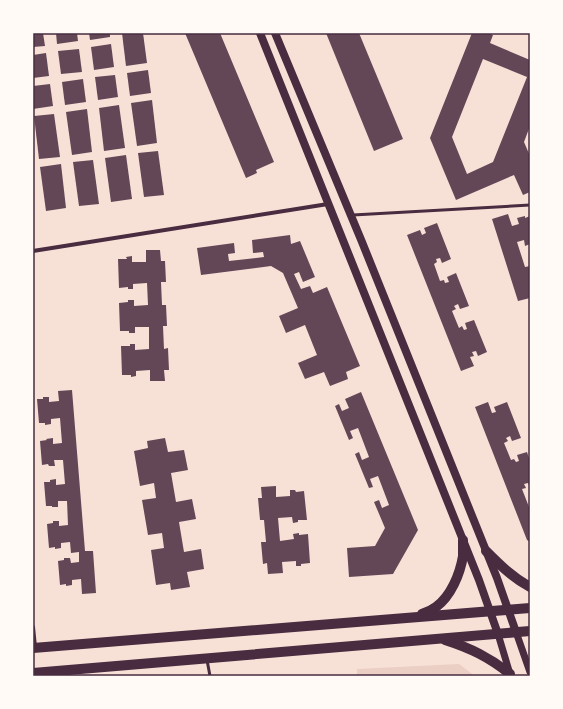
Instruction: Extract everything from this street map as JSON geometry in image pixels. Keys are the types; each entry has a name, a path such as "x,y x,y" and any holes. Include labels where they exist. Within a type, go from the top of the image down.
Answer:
{"main road":[{"path":"260,33 479,580 498,634"},
{"path":"275,33 351,215 486,550 516,632"},
{"path":"415,617 435,608 448,595 454,585 459,571 463,556 463,540"},
{"path":"486,550 504,569 530,587"},
{"path":"34,648 530,608"},
{"path":"33,673 530,631"},
{"path":"441,638 486,656 511,675"}],"street":[{"path":"33,251 328,204"},
{"path":"33,627 34,648"},
{"path":"516,632 530,672"},
{"path":"498,634 511,675"}],"lane":[{"path":"351,215 530,205"},
{"path":"207,658 210,676"}],"shaded area":[{"path":"459,664 475,676 357,676 357,669"}],"building":[{"path":"33,33 43,33 45,46 33,47"},
{"path":"56,33 77,33 78,41 57,44"},
{"path":"89,33 110,33 110,37 90,40"},
{"path":"122,33 143,33 147,63 126,66"},
{"path":"185,33 220,33 274,162 256,170 257,173 246,178"},
{"path":"326,33 359,33 403,139 374,151"},
{"path":"472,33 488,33 493,35 490,43 530,60 530,126 524,142 530,156 530,192 523,195 514,175 456,200 430,138","holes":["483,59 527,77 493,162 467,174 452,137"]},
{"path":"111,44 114,67 94,70 91,47"},
{"path":"79,49 82,72 61,74 58,51"},
{"path":"46,53 49,76 33,78 33,55"},
{"path":"148,70 151,93 130,96 127,73"},
{"path":"115,75 118,97 98,100 95,77"},
{"path":"83,79 86,102 65,105 62,82"},
{"path":"50,84 53,106 33,109 33,86"},
{"path":"152,100 157,143 137,146 131,103"},
{"path":"119,105 125,148 104,151 99,108"},
{"path":"87,109 92,152 72,155 66,112"},
{"path":"54,114 60,157 39,159 34,116"},
{"path":"158,151 164,195 144,197 138,153"},
{"path":"126,155 132,199 111,202 105,158"},
{"path":"93,160 99,204 79,206 73,162"},
{"path":"61,164 66,208 46,211 40,167"},
{"path":"508,214 512,226 519,224 517,218 525,216 525,218 530,216 530,244 525,246 524,240 517,242 525,267 530,266 530,298 518,301 492,219"},
{"path":"437,223 451,259 442,263 440,258 436,259 437,262 434,264 440,281 444,280 445,283 449,282 447,277 456,273 469,306 460,309 458,304 454,306 456,309 452,311 459,328 462,326 464,330 467,329 465,323 474,320 487,352 478,356 476,351 472,352 474,356 470,357 474,366 461,371 407,235 420,230 422,235 426,233 424,228"},
{"path":"290,235 291,244 300,241 315,277 303,282 299,272 294,274 301,289 310,286 313,293 327,287 360,366 346,372 348,379 330,386 324,372 305,379 298,363 317,355 305,325 286,333 279,316 298,308 283,273 271,266 201,275 197,248 234,243 235,253 228,254 229,261 264,257 263,252 253,253 252,240"},
{"path":"146,250 160,250 161,261 165,261 166,282 161,282 162,305 166,305 167,326 163,326 164,349 168,348 169,370 164,370 165,381 150,381 150,370 136,371 136,376 131,377 131,375 122,375 121,346 130,346 130,344 135,344 135,350 149,349 149,327 135,327 135,333 120,331 119,303 134,300 134,306 148,305 147,283 133,284 133,289 128,289 128,287 119,288 118,259 127,259 126,257 132,256 132,262 146,262"},
{"path":"72,390 85,551 93,551 96,593 82,594 81,579 72,580 72,585 60,585 58,561 64,560 64,558 70,558 71,563 79,562 79,552 71,553 70,542 61,543 61,548 49,548 47,524 53,523 53,521 59,521 59,526 68,525 67,501 58,501 58,507 46,506 44,482 50,482 50,480 56,479 56,485 65,484 63,460 54,460 55,466 49,466 48,464 42,465 40,441 53,438 53,444 62,443 60,418 51,419 51,424 45,425 45,423 39,423 37,399 49,397 49,402 59,401 58,391"},
{"path":"361,392 418,530 393,574 349,577 347,548 375,546 385,528 374,502 379,500 382,508 389,505 378,476 370,479 373,487 369,488 355,454 359,452 362,460 369,457 358,428 350,431 353,438 349,440 335,406 339,404 342,411 349,408 345,399"},
{"path":"488,402 492,413 496,412 494,407 507,402 521,438 512,441 510,436 506,438 508,441 504,443 511,460 514,459 516,462 519,461 517,455 527,452 530,461 530,487 528,483 524,484 526,488 522,489 529,507 530,506 530,542 527,540 475,407"},
{"path":"165,438 168,452 184,450 188,470 171,473 176,502 192,499 196,519 179,522 184,552 201,549 204,569 187,572 190,587 171,590 170,583 156,585 151,550 164,548 162,533 148,535 142,500 156,498 154,483 140,486 134,451 148,448 147,441"},
{"path":"276,486 276,497 290,496 290,490 295,490 296,492 304,491 307,520 298,520 298,522 293,523 292,517 278,518 280,541 294,539 293,534 308,534 310,563 296,566 296,561 282,562 283,573 268,574 267,563 263,564 261,542 266,542 264,520 260,520 258,498 262,498 261,487"}]}
